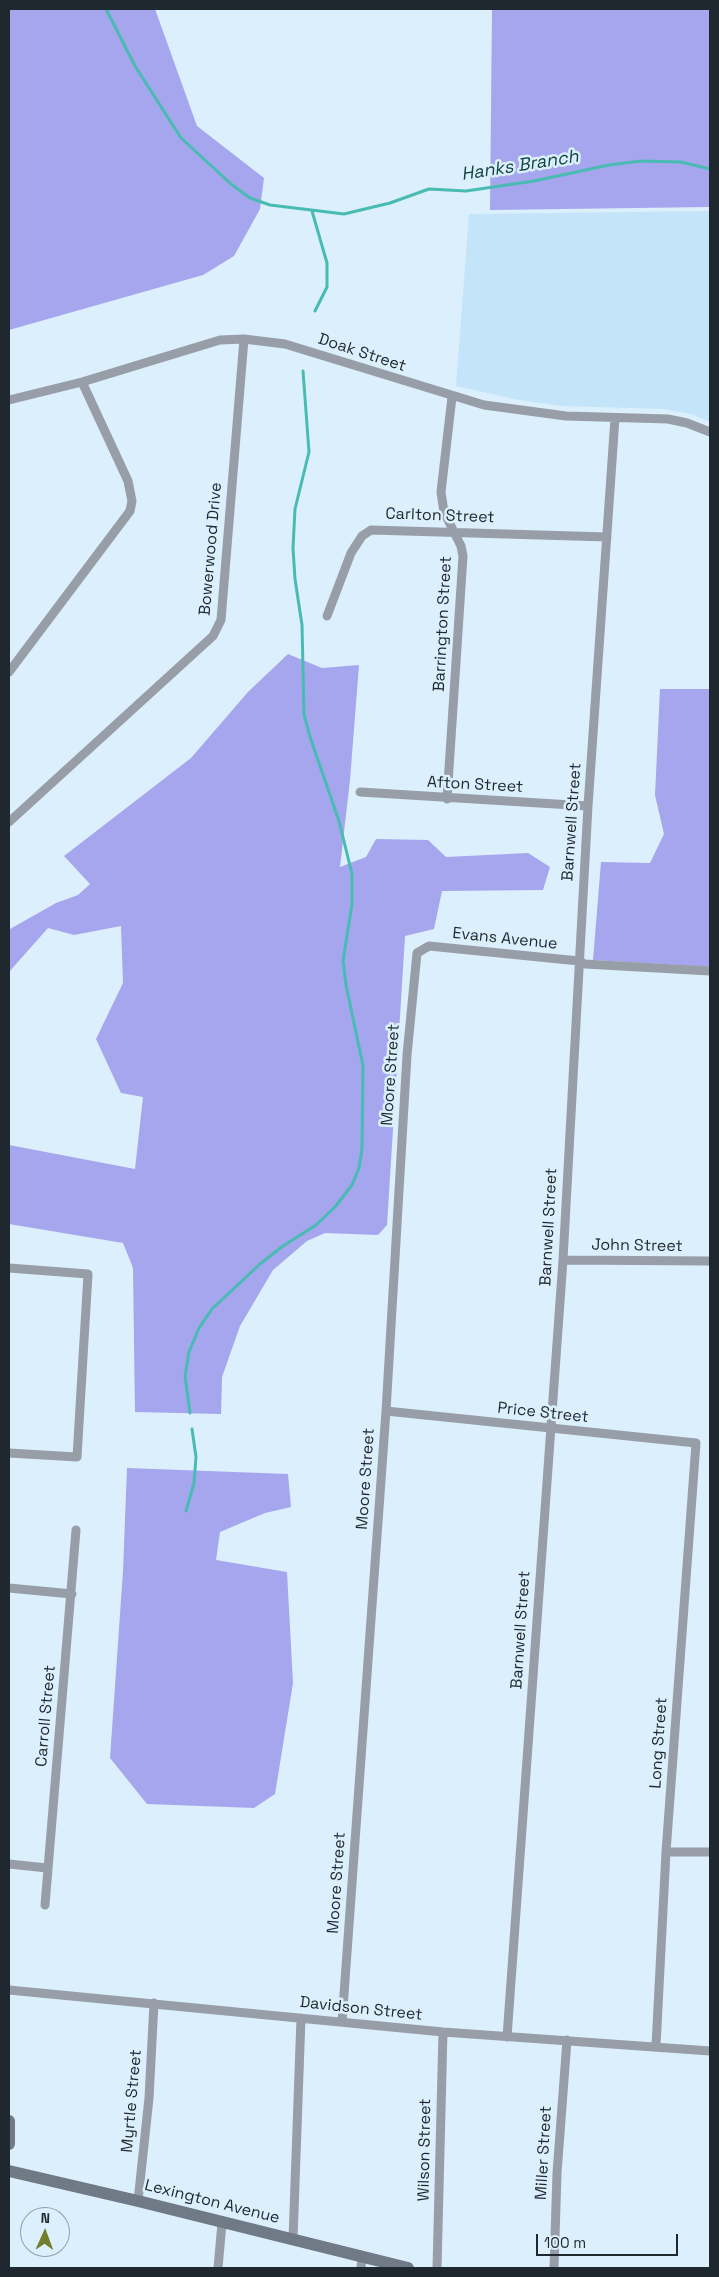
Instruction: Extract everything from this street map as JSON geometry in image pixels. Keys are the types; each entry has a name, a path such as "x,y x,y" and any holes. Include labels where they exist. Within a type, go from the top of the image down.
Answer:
{"main road":[{"path":"9,2121 9,2144"},
{"name":"Lexington Avenue","path":"9,2171 293,2239 361,2262 408,2268"}],"street":[{"name":"Doak Street","path":"9,400 82,382 197,346 220,340 244,338 285,344 452,397 535,414 668,419 687,423 710,432"},
{"name":"Bowerwood Drive","path":"9,822 212,636 221,620 244,338"},
{"path":"9,672 130,511 132,501 128,481 82,382"},
{"name":"Barrington Street","path":"447,799 463,556 454,531 444,512 441,492 452,397"},
{"name":"Barnwell Street","path":"507,2037 549,1429 563,1260 588,806 615,418"},
{"name":"Carlton Street","path":"327,616 351,553 362,536 371,530 607,537"},
{"name":"Afton Street","path":"360,792 447,799 588,806"},
{"name":"Evans Avenue","path":"429,946 579,961 585,964 710,971"},
{"name":"Moore Street","path":"342,2022 386,1411 407,1055 415,963 417,954 429,946"},
{"name":"John Street","path":"563,1260 710,1262"},
{"path":"9,1268 88,1274 77,1458 9,1453"},
{"name":"Price Street","path":"386,1411 696,1443"},
{"name":"Long Street","path":"656,2046 666,1852 696,1443"},
{"name":"Carroll Street","path":"45,1905 76,1530"},
{"path":"9,1588 72,1594"},
{"path":"666,1852 710,1852"},
{"path":"9,1864 47,1868"},
{"name":"Davidson Street","path":"9,1990 443,2032 710,2051"},
{"name":"Myrtle Street","path":"138,2201 149,2098 154,2004"},
{"path":"293,2239 302,2018"},
{"name":"Wilson Street","path":"437,2268 443,2032"},
{"name":"Miller Street","path":"554,2268 557,2173 567,2040"},
{"path":"218,2268 222,2223"}],"shaded area":[{"path":"9,9 155,9 197,126 264,178 260,209 234,256 203,275 9,330"},
{"path":"492,9 710,9 710,207 490,210"},
{"path":"710,211 710,422 691,414 663,409 562,406 519,400 456,386 469,214"},
{"path":"288,654 322,668 359,665 350,780 340,867 366,857 376,839 428,840 446,857 528,853 550,867 543,890 442,891 434,929 405,936 387,1225 378,1235 325,1233 307,1241 273,1270 240,1326 222,1377 221,1414 135,1412 133,1268 123,1243 9,1224 9,1145 135,1169 143,1097 121,1093 96,1039 123,983 121,926 74,935 48,928 9,972 9,933 10,929 56,903 78,895 90,884 64,856 191,758 248,692"},
{"path":"660,689 710,689 710,967 593,960 601,862 650,863 664,834 655,795"},
{"path":"127,1468 288,1474 291,1507 265,1513 220,1532 216,1560 287,1572 293,1683 275,1794 254,1808 147,1804 110,1758 123,1571"}],"waterway":[{"name":"Hanks Branch","path":"106,9 135,66 181,138 231,184 250,198 270,205 344,214 390,203 429,189 466,191 534,181 609,165 641,161 681,162 710,169"},
{"path":"312,211 327,263 327,287 315,311"},
{"path":"190,1413 185,1376 189,1352 199,1328 212,1309 260,1264 283,1246 316,1225 335,1207 352,1185 359,1168 362,1149 363,1066 346,985 343,961 352,904 352,874 339,821 304,714 302,625 295,579 293,548 295,509 309,452 303,371"},
{"path":"186,1511 194,1483 196,1457 192,1429"}]}
